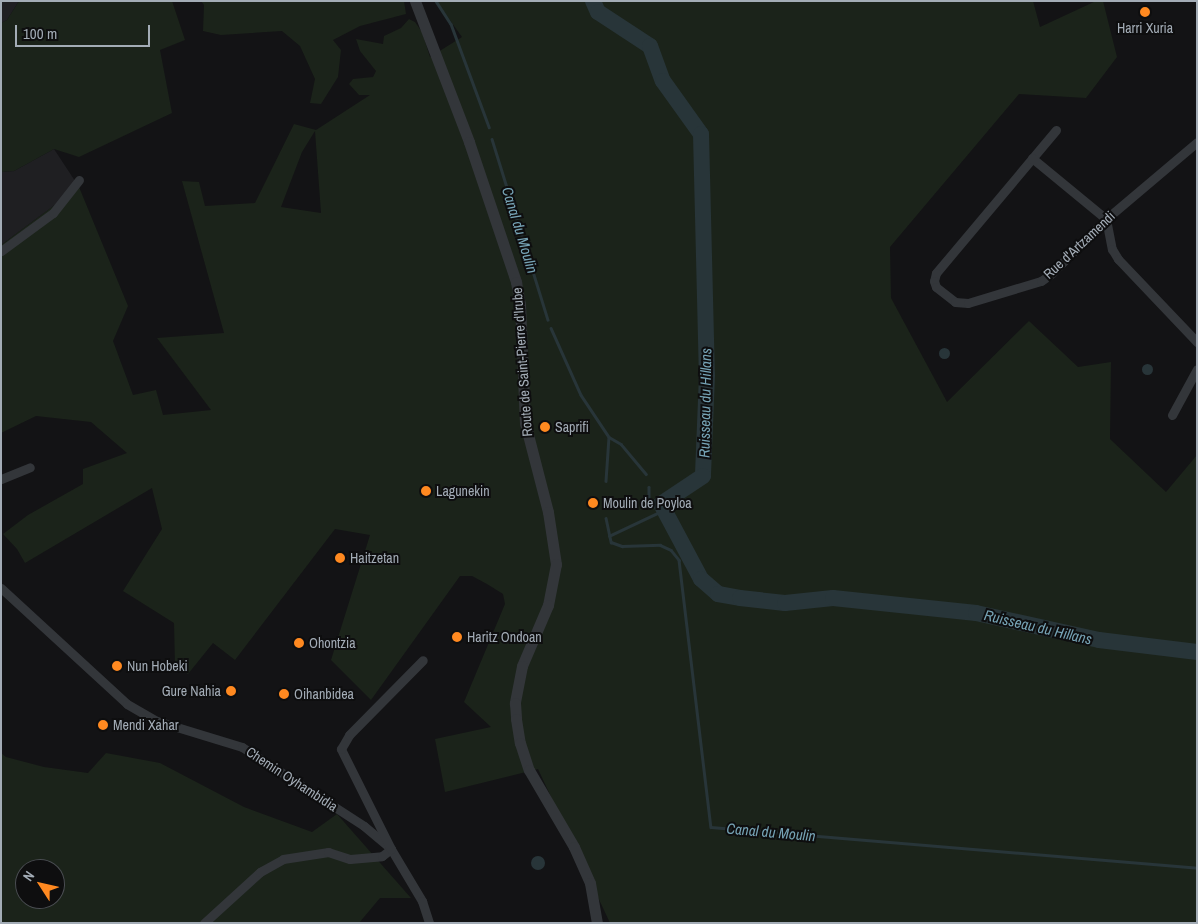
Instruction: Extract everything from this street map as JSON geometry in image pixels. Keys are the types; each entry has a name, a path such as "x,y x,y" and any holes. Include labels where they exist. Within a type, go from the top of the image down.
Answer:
{"street":[{"name":"Route de Saint-Pierre d'Irube","path":"415,1 469,142 516,282 520,304 525,424 548,512 556,564 548,605 522,666 515,703 516,719 520,743 529,770 574,847 590,883 597,923"},
{"name":"Rue d'Artzamendi","path":"1056,130 936,273 936,287 955,302 966,303 1041,281 1106,220 1197,142"},
{"path":"1032,158 1106,220 1112,249 1118,259 1197,342"},
{"path":"1,251 53,213 79,180"},
{"path":"1172,415 1197,369"},
{"path":"1,479 30,467"},
{"name":"Chemin Oyhambidia","path":"1,588 127,704 157,721 242,747 310,789 391,849 422,901 428,923"},
{"path":"204,923 260,872 283,859 328,852 350,859 382,856 391,849 340,748 349,735 423,660"}],"shaded area":[{"path":"1,1 19,1 7,20 1,23"},
{"path":"19,1 172,1 185,40 160,50 172,113 79,157 54,149 14,171 1,172 1,23 7,20"},
{"path":"201,1 404,1 406,14 360,26 333,40 341,50 338,77 321,104 310,103 315,79 300,46 282,31 221,35 203,31 204,5"},
{"path":"436,1 1033,1 1040,27 1096,1 1103,1 1117,57 1086,98 1019,94 890,247 891,298 947,402 1029,321 1078,367 1111,362 1110,439 1166,492 1197,455 1197,923 610,923 538,769 445,792 435,739 491,727 464,702 505,604 503,594 487,584 472,576 460,576 371,700 331,660 370,535 335,529 235,660 213,643 188,674 175,666 174,623 123,591 162,529 152,488 25,563 17,549 3,534 28,515 83,484 83,469 127,453 91,422 36,416 1,433 1,245 79,187 128,306 113,341 133,395 156,390 163,415 211,410 157,338 224,333 182,181 199,182 205,206 255,203 294,124 316,130 370,95 359,95 349,84 353,79 373,77 376,71 360,51 356,39 383,44 384,36 401,28 409,19 415,22 422,32 430,57 462,37","holes":["315,131 321,213 281,207 302,152"]},
{"path":"54,149 79,187 1,245 1,172 14,171"},
{"path":"944,347 950,353 944,359 938,353"},
{"path":"1147,363 1153,369 1147,375 1141,369"},
{"path":"1,753 6,757 44,767 88,773 106,753 160,763 244,807 312,832 337,814 411,898 380,898 359,923 1,923"},
{"path":"538,856 543,858 545,863 543,868 538,870 533,868 531,863 533,858"}],"waterway":[{"name":"Canal du Moulin","path":"436,1 451,24 489,127"},
{"name":"Ruisseau du Hillans","path":"593,1 598,12 650,46 663,81 701,134 707,375 703,476 661,504 701,579 718,594 740,598 785,603 833,598 976,613 1099,640 1197,652"},
{"name":"Canal du Moulin","path":"492,139 548,320"},
{"name":"Canal du Moulin","path":"551,328 581,395 609,437 606,481"},
{"path":"609,437 621,444 646,474"},
{"path":"649,487 649,500 661,504"},
{"path":"609,536 664,510"},
{"name":"Canal du Moulin","path":"606,518 611,542 622,546 660,545 671,550 679,560 711,827 1197,868"}],"place":[{"name":"Harri Xuria","path":"1145,12"},
{"name":"Saprifi","path":"545,427"},
{"name":"Lagunekin","path":"426,491"},
{"name":"Moulin de Poyloa","path":"593,503"},
{"name":"Haitzetan","path":"340,558"},
{"name":"Haritz Ondoan","path":"457,637"},
{"name":"Ohontzia","path":"299,643"},
{"name":"Nun Hobeki","path":"117,666"},
{"name":"Gure Nahia","path":"231,691"},
{"name":"Oihanbidea","path":"284,694"},
{"name":"Mendi Xahar","path":"103,725"}]}
